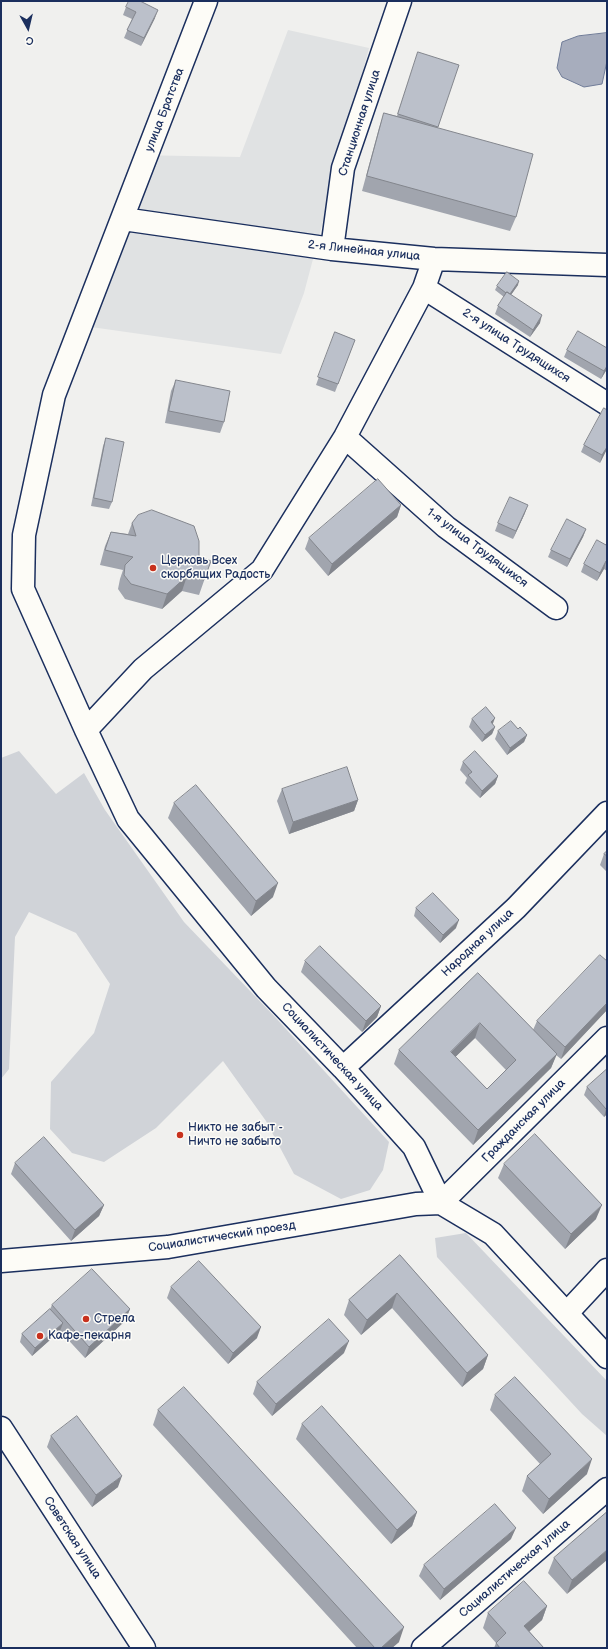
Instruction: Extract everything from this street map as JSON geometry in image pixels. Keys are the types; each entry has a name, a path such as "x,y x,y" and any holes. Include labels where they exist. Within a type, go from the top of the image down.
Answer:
{"street":[{"name":"улица Братства","path":"86,730 23,589 24,535 54,395 206,1"},
{"name":"Станционная улица","path":"332,249 343,168 400,1"},
{"name":"2-я Линейная улица","path":"122,219 332,249 434,259 607,265"},
{"path":"86,730 143,669 262,570 345,437 424,288 434,259"},
{"name":"2-я улица Трудящихся","path":"424,288 607,404"},
{"name":"1-я улица Трудящихся","path":"345,437 446,527 556,608"},
{"name":"Социалистическая улица","path":"86,730 128,819 266,988 344,1068 414,1147 441,1204"},
{"name":"Народная улица","path":"344,1068 516,908 607,812"},
{"name":"Гражданская улица","path":"441,1204 607,1038"},
{"name":"Социалистический проезд","path":"1,1261 168,1247 416,1204 441,1204"},
{"path":"441,1204 493,1234 567,1312 607,1357"},
{"path":"567,1312 607,1270"},
{"name":"Советская улица","path":"1,1428 144,1648"},
{"name":"Социалистическая улица","path":"430,1642 607,1489"}],"shaded area":[{"path":"288,30 369,48 304,293 281,354 91,327 135,155 240,157"},
{"path":"19,751 56,794 84,773 105,810 184,922 275,1017 389,1142 383,1170 370,1190 341,1199 294,1174 266,1121 223,1061 156,1128 104,1162 72,1153 50,1129 51,1082 94,1033 110,984 76,933 29,912 15,937 9,1069 1,1079 1,758"},
{"path":"466,1233 607,1381 607,1436 582,1414 437,1257 435,1238"}],"water":[{"path":"607,33 607,61 602,84 584,87 562,77 557,68 562,42 578,36"}],"building":[{"path":"129,1 140,1 158,10 144,38 127,30 136,12 126,7"},
{"path":"418,52 459,65 438,127 398,114"},
{"path":"384,113 533,154 516,217 367,176"},
{"path":"507,272 519,281 510,294 507,292 506,293 497,286"},
{"path":"507,292 542,315 533,330 498,306"},
{"path":"578,331 607,348 607,366 604,371 567,350"},
{"path":"335,332 355,340 338,384 318,377"},
{"path":"176,380 230,391 224,422 169,411"},
{"path":"604,408 607,410 607,447 602,455 584,445"},
{"path":"106,438 124,442 112,502 94,498"},
{"path":"378,479 401,505 332,564 309,538"},
{"path":"510,497 528,505 516,531 498,523"},
{"name":"Церковь Всех скорбящих Радость","path":"152,510 194,526 199,541 199,556 211,561 204,580 187,576 167,594 131,584 124,575 125,565 133,557 105,550 111,532 136,536 132,523 138,515"},
{"path":"567,519 586,529 570,559 551,550"},
{"path":"597,540 606,545 607,542 607,562 606,561 600,573 584,564"},
{"path":"486,707 495,718 491,722 495,727 485,735 472,719"},
{"path":"511,721 518,729 520,727 527,735 510,748 498,731"},
{"path":"475,751 498,776 482,791 468,775 472,772 463,762"},
{"path":"347,767 358,800 293,822 282,789"},
{"path":"196,785 278,883 256,901 174,803"},
{"path":"433,893 459,920 443,935 416,908"},
{"path":"320,946 381,1006 366,1021 305,961"},
{"path":"600,955 607,961 607,1003 565,1047 537,1021"},
{"path":"478,973 557,1054 478,1130 399,1050","holes":["480,1023 516,1060 487,1089 451,1052"]},
{"path":"607,1069 607,1108 606,1109 587,1087"},
{"path":"535,1134 602,1205 571,1234 504,1164"},
{"path":"44,1137 104,1205 75,1230 15,1163"},
{"path":"400,1255 488,1355 467,1373 397,1293 367,1320 349,1300"},
{"path":"199,1261 261,1327 233,1353 171,1287"},
{"name":"Стрела","path":"92,1269 130,1309 89,1347 52,1305"},
{"path":"50,1309 63,1323 35,1348 22,1334"},
{"path":"329,1319 349,1341 276,1404 257,1382"},
{"path":"515,1377 592,1459 549,1499 527,1476 551,1454 495,1395"},
{"path":"184,1387 404,1627 381,1648 375,1648 158,1410"},
{"path":"322,1406 417,1512 397,1530 302,1424"},
{"path":"77,1416 122,1476 96,1495 51,1436"},
{"path":"495,1504 516,1528 444,1589 424,1565"},
{"path":"607,1512 607,1550 572,1580 554,1558"},
{"path":"524,1581 547,1606 524,1626 544,1648 500,1648 496,1643 506,1633 488,1613"}],"place":[{"name":"Церковь Всех скорбящих Радость","path":"153,568"},
{"name":"Никто не забыт - Ничто не забыто","path":"180,1135"},
{"name":"Стрела","path":"86,1319"},
{"name":"Кафе-пекарня","path":"40,1336"}]}
